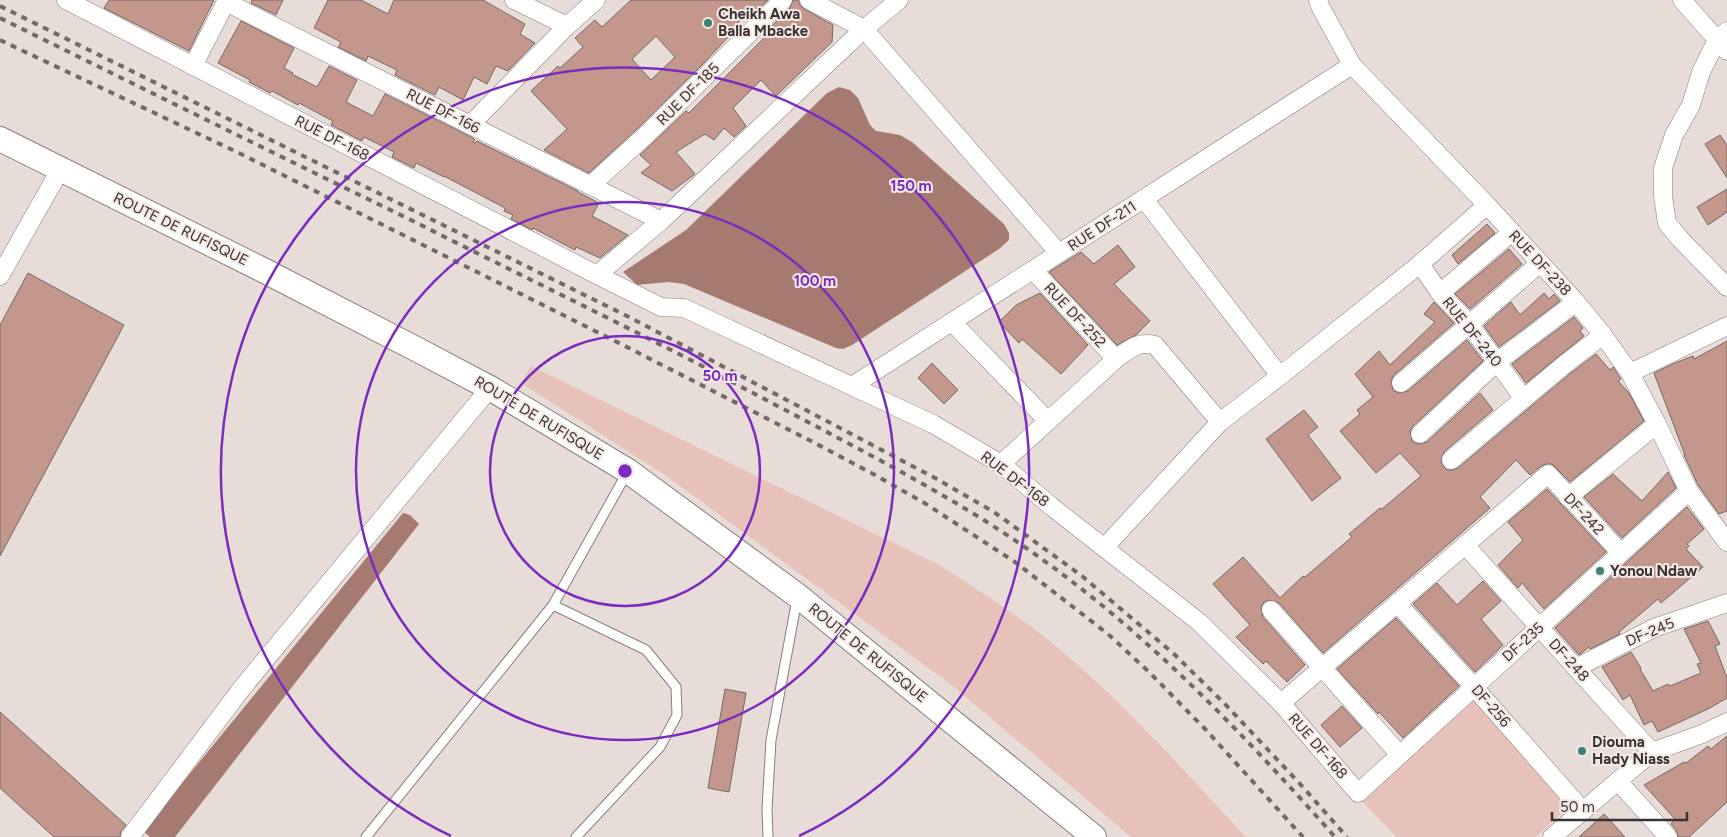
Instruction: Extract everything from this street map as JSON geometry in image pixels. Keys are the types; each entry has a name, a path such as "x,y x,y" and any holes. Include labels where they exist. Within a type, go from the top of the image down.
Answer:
{"main road":[{"name":"ROUTE DE RUFISQUE","path":"0,139 261,269 490,388 628,471 798,596 1094,837"}],"street":[{"name":"RUE DF-168","path":"66,0 92,6 193,66 661,307 684,308 933,424 1001,464 1199,622 1281,703 1358,793"},
{"path":"514,0 567,26"},
{"path":"470,125 567,26 596,0"},
{"name":"RUE DF-185","path":"590,185 645,136 783,0"},
{"path":"809,0 836,7 864,29 1059,253"},
{"path":"597,275 661,221 864,29 899,0"},
{"path":"1682,0 1724,40 1701,72 1691,105 1674,135 1663,168 1663,196 1668,223 1680,239 1727,287"},
{"path":"193,66 226,1"},
{"name":"RUE DF-166","path":"226,1 661,221"},
{"name":"RUE DF-238","path":"1320,4 1352,65 1540,262 1603,335 1630,373 1689,491 1727,542"},
{"name":"RUE DF-211","path":"852,386 1352,65"},
{"path":"0,276 60,170"},
{"path":"1144,198 1280,376"},
{"path":"1104,548 1220,422 1420,264 1487,205"},
{"path":"1440,293 1512,232"},
{"path":"1401,383 1540,262"},
{"name":"RUE DF-240","path":"1420,264 1440,293 1469,324 1524,399"},
{"name":"RUE DF-252","path":"1033,270 1116,360"},
{"path":"1420,434 1497,362 1576,302"},
{"path":"952,322 1048,421"},
{"path":"1630,373 1727,326"},
{"path":"1451,460 1603,335"},
{"path":"1001,464 1116,360 1144,342 1155,345 1220,422"},
{"path":"130,837 242,688 490,388"},
{"path":"1568,497 1657,424"},
{"name":"DF-242","path":"1466,545 1548,474 1620,553"},
{"name":"DF-235","path":"1358,793 1689,491"},
{"path":"1281,703 1466,545"},
{"name":"DF-248","path":"1466,545 1652,752"},
{"name":"DF-256","path":"1397,603 1583,811"},
{"name":"DF-245","path":"1576,668 1654,628 1727,603"},
{"path":"1271,610 1400,756"},
{"path":"1552,837 1652,752 1702,734 1723,730"},
{"path":"1618,781 1668,837"}],"lane":[{"path":"366,837 553,605 628,471"},
{"path":"768,837 767,809 771,740 798,596"},
{"path":"553,605 646,650 676,687 677,715 660,747 576,837"}],"shaded area":[{"path":"839,87 850,90 858,98 870,125 876,131 900,135 912,142 1004,224 1009,233 1009,240 999,249 843,349 836,348 684,284 669,282 637,285 623,272 686,230 827,93"},
{"path":"531,366 939,565 991,598 1042,635 1096,682 1148,732 1246,837 1131,837 953,686 665,475 521,383"},
{"path":"403,513 410,515 419,524 175,837 150,837 143,831"},
{"path":"1474,694 1574,802 1536,837 1396,837 1361,800"}],"building":[{"path":"109,0 214,0 189,51 104,8"},
{"path":"252,0 283,0 276,15 251,3"},
{"path":"328,0 361,0 388,14 394,0 483,0 525,24 520,34 535,43 508,71 496,66 487,84 474,77 463,100 439,87 435,95 395,75 397,70 368,56 366,61 338,47 341,42 314,28"},
{"path":"631,0 768,0 752,15 748,12 730,31 732,33 702,65 589,173 544,150 567,129 531,91 558,66 560,68 583,47 575,38 595,20 602,27","holes":["656,36 675,57 651,80 632,59"]},
{"path":"793,0 798,0 804,9 833,25 832,42 776,96 761,80 733,108 746,126 734,137 724,128 714,140 705,134 676,152 695,174 672,191 641,173 651,165 640,155 686,111 689,113 771,31 769,29 790,8"},
{"path":"241,21 294,48 284,68 292,74 317,87 329,66 357,80 346,102 373,116 385,94 473,138 475,140 473,142 477,141 599,203 592,216 628,235 600,258 576,247 575,250 511,219 513,215 504,211 505,208 444,176 416,163 414,168 392,157 394,152 364,137 362,141 331,125 333,121 299,103 298,105 272,91 270,93 249,82 250,80 218,63"},
{"path":"1720,135 1727,145 1727,178 1705,144"},
{"path":"1727,189 1727,212 1708,225 1697,207"},
{"path":"1487,224 1495,233 1458,264 1452,255"},
{"path":"1118,245 1135,267 1114,284 1150,321 1136,335 1117,345 1049,272 1081,252 1094,264"},
{"path":"1509,249 1522,264 1470,309 1455,294"},
{"path":"28,273 124,325 0,556 0,325"},
{"path":"1040,293 1088,345 1061,374 1022,339 1019,343 999,322 1016,305"},
{"path":"1544,293 1549,299 1554,294 1560,301 1499,347 1484,326 1511,302 1520,315"},
{"path":"1434,302 1454,323 1394,375 1391,380 1393,390 1398,393 1408,391 1467,340 1483,361 1413,426 1410,431 1412,441 1417,444 1427,442 1480,393 1493,410 1444,452 1441,461 1447,470 1458,468 1596,354 1610,370 1613,367 1621,379 1618,381 1629,393 1644,421 1570,482 1552,464 1541,466 1530,475 1516,460 1480,497 1490,508 1323,653 1279,603 1269,600 1264,602 1261,607 1263,617 1305,665 1287,682 1266,661 1263,664 1236,637 1250,625 1213,584 1243,557 1280,598 1303,576 1305,577 1352,537 1349,534 1421,476 1400,453 1376,473 1340,431 1360,414 1357,410 1373,397 1355,374 1379,351 1390,365 1435,322 1424,314"},
{"path":"1574,317 1583,328 1580,331 1584,336 1526,383 1512,364"},
{"path":"1727,341 1727,511 1719,514 1698,485 1684,455 1654,373 1693,356 1694,359"},
{"path":"932,363 958,390 944,404 918,378"},
{"path":"1304,410 1318,427 1308,435 1341,478 1312,501 1266,439"},
{"path":"1668,472 1676,488 1622,538 1584,497 1613,474 1642,501"},
{"path":"1547,489 1606,552 1544,609 1522,583 1518,588 1498,565 1523,540 1508,522"},
{"path":"1687,507 1704,529 1687,544 1689,546 1686,549 1703,567 1661,603 1658,599 1619,632 1620,634 1590,649 1589,647 1579,655 1555,628"},
{"path":"1483,581 1501,601 1481,619 1503,645 1475,672 1413,604 1437,583 1457,605"},
{"path":"1396,618 1459,686 1403,738 1337,669"},
{"path":"1708,621 1720,644 1715,646 1727,678 1727,698 1658,732 1652,721 1644,725 1630,695 1623,700 1602,667 1631,652 1653,691 1701,673 1697,664 1701,663 1684,629"},
{"path":"725,689 746,693 729,792 708,788"},
{"path":"1342,706 1362,728 1340,747 1321,725"},
{"path":"0,712 126,825 121,831 120,837 54,837 0,788"},
{"path":"1727,736 1727,802 1689,837 1678,837 1676,830 1671,824 1675,819 1644,785 1684,762 1686,763 1708,746 1711,749"},
{"path":"1604,814 1625,837 1579,837"}],"railway":[{"path":"0,6 629,317 935,478 994,512 1082,576 1174,654 1224,703 1347,837"},
{"path":"0,18 668,348 872,456 972,513 1029,550 1071,581 1152,648 1228,721 1335,837"},
{"path":"0,40 239,153 617,342 811,441 926,504 1015,562 1108,634 1150,673 1206,730 1303,837"}],"place":[{"name":"Cheikh Awa Balla Mbacke","path":"708,23"},
{"name":"Yonou Ndaw","path":"1600,571"},
{"name":"Diouma Hady Niass","path":"1582,751"}]}
